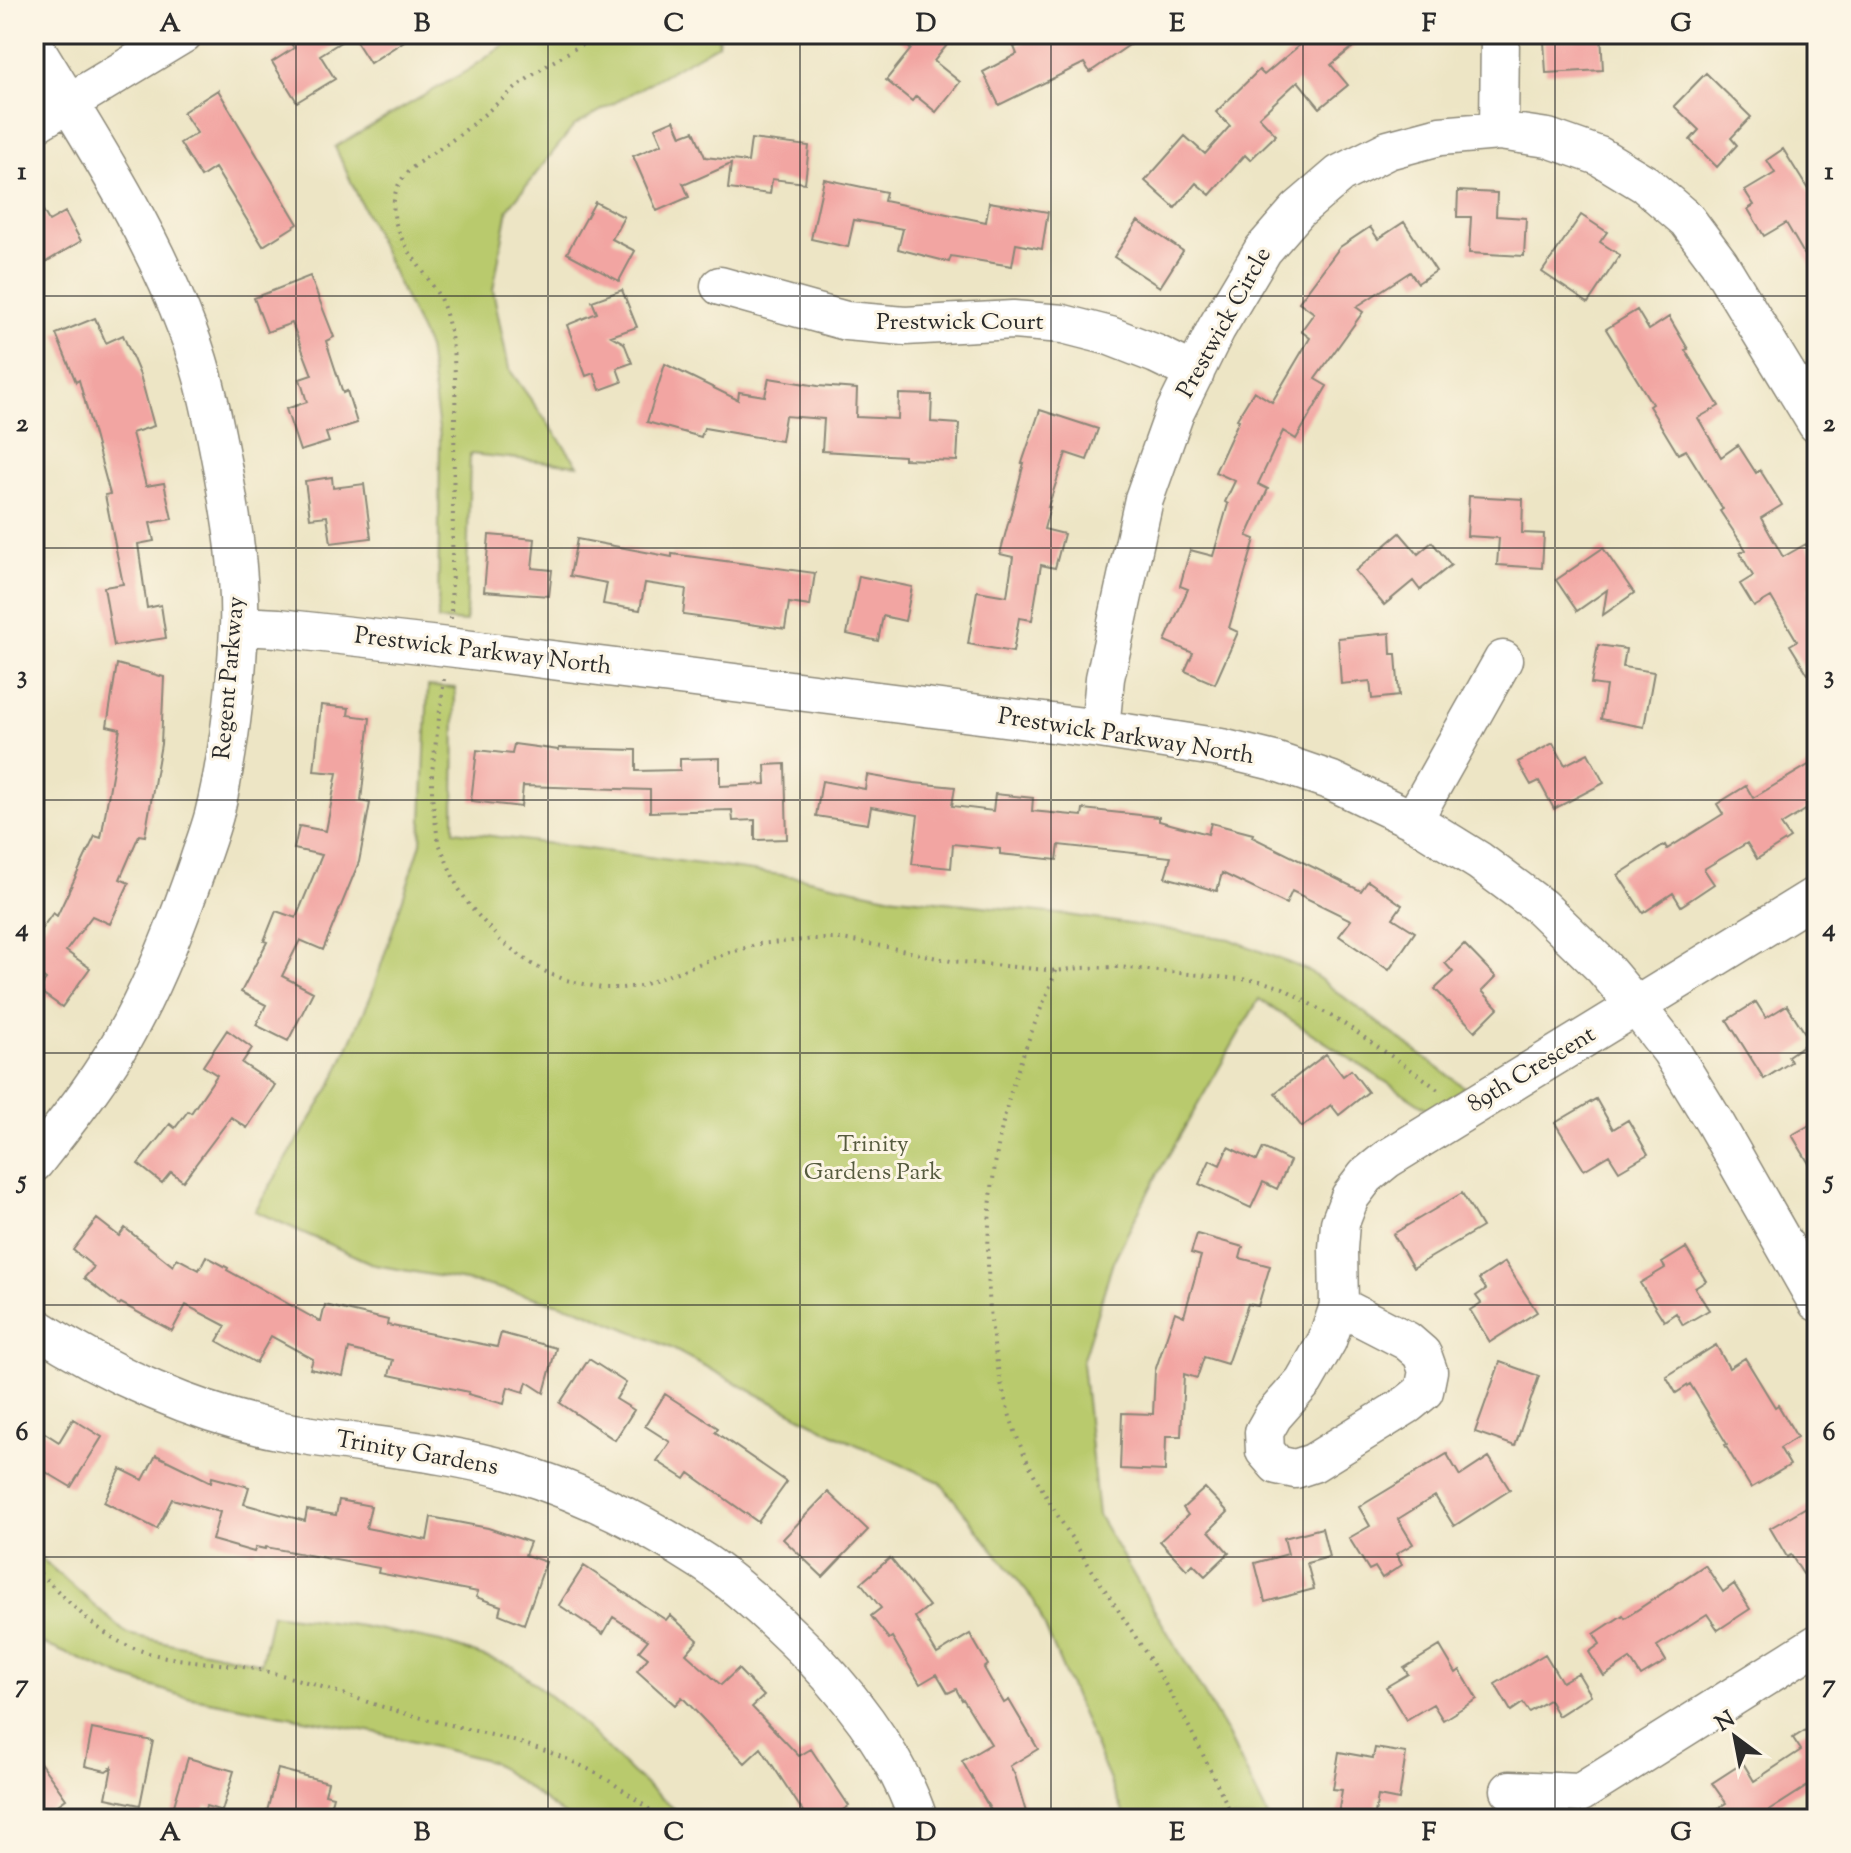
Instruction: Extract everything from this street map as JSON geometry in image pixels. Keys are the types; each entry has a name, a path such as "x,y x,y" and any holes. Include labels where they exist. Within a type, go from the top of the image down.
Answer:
{"street":[{"path":"34,124 183,34"},
{"path":"1499,131 1500,34"},
{"name":"Regent Parkway","path":"34,46 141,226 189,334 207,392 230,509 237,563 239,626 232,716 214,815 183,906 160,965 130,1026 90,1090 34,1163"},
{"name":"Prestwick Circle","path":"1100,729 1105,678 1144,499 1175,412 1216,329 1263,250 1298,210 1340,174 1388,150 1440,136 1499,131 1548,138 1599,156 1645,184 1687,220 1719,263 1817,424"},
{"name":"Prestwick Court","path":"720,286 846,321 905,326 1013,320 1063,324 1110,336 1195,373"},
{"name":"Prestwick Parkway North","path":"239,626 448,647 1100,729 1221,748 1274,761 1332,781 1413,820 1479,861 1541,907 1603,967 1671,1051 1817,1302"},
{"path":"1413,820 1503,660"},
{"name":"89th Crescent","path":"1339,1306 1407,1341 1422,1354 1428,1371 1424,1391 1313,1463 1295,1469 1277,1465 1265,1451 1264,1432 1273,1416 1304,1381 1327,1341 1339,1306 1340,1223 1350,1197 1366,1176 1387,1159 1457,1115 1817,895"},
{"name":"Trinity Gardens","path":"34,1326 118,1374 197,1407 280,1431 438,1453 510,1470 578,1495 643,1526 706,1564 764,1610 816,1660 860,1714 890,1759 918,1819"},
{"path":"1510,1790 1580,1793 1817,1644"}],"path":[{"path":"451,622 456,389 452,334 434,286 401,239 395,221 397,188 415,166 525,81 599,34"},
{"path":"444,670 432,772 438,841 457,886 470,906 500,940 548,973 602,988 640,986 759,944 814,939 855,941 951,961 1056,971 1118,967 1260,981 1283,988 1346,1025 1426,1080 1445,1097 1457,1115"},
{"path":"1056,971 1009,1101 990,1197 990,1298 1002,1384 1021,1447 1036,1477 1167,1687 1234,1819"},
{"path":"34,1568 93,1624 122,1643 174,1659 233,1665 286,1676 394,1710 551,1752 619,1787 662,1819"}],"green space":[{"path":"520,34 719,34 718,44 574,126 508,209 493,290 509,369 578,465 470,454 466,622 438,620 440,437 428,348 335,147 470,69"},
{"name":"Trinity Gardens Park","path":"428,686 455,688 454,831 804,878 888,896 1068,915 1230,939 1309,971 1465,1088 1429,1110 1259,999 1156,1177 1113,1262 1082,1362 1098,1515 1226,1731 1269,1819 1126,1819 1034,1601 940,1482 842,1438 669,1347 579,1309 482,1284 375,1265 255,1211 332,1084 371,996 421,843"},
{"path":"34,1552 127,1634 261,1663 272,1614 361,1626 441,1642 514,1667 571,1713 632,1773 686,1819 570,1819 490,1761 374,1732 182,1696 125,1678 34,1640"}],"building":[{"path":"285,34 415,34 370,63 352,35 320,55 335,79 297,102 272,62 294,48"},
{"path":"892,34 956,34 934,61 960,82 936,112 916,96 912,101 886,80 911,49"},
{"path":"1040,34 1145,34 1090,72 1084,63 999,105 983,72 1017,54 1014,47"},
{"path":"1313,34 1369,34 1331,65 1348,85 1320,108 1298,81 1259,117 1276,135 1250,160 1245,155 1210,195 1196,183 1175,208 1145,181 1185,136 1205,154 1230,126 1216,112 1259,70 1264,75"},
{"path":"1577,34 1601,34 1603,70 1546,73 1544,41 1577,40"},
{"path":"1706,73 1751,117 1731,138 1737,145 1717,167 1690,140 1699,130 1674,106"},
{"path":"218,90 298,224 263,246 215,168 201,177 180,143 197,133 183,112"},
{"path":"674,120 681,136 694,131 705,157 748,162 751,139 809,146 805,183 772,179 770,194 728,189 731,164 683,183 689,197 657,211 633,156 662,144 655,128"},
{"path":"1783,149 1817,204 1817,276 1786,223 1764,236 1748,209 1754,205 1745,191 1775,173 1767,160"},
{"path":"824,179 886,192 884,201 986,222 989,202 1048,212 1042,249 1016,244 1012,266 951,256 949,262 898,249 903,229 854,220 848,247 811,239"},
{"path":"1458,191 1497,193 1496,216 1526,218 1524,256 1469,253 1471,217 1457,217"},
{"path":"34,195 49,221 65,212 81,241 34,269"},
{"path":"595,202 624,217 612,239 635,251 619,281 567,253"},
{"path":"1581,215 1607,232 1600,242 1620,255 1588,303 1542,272"},
{"path":"1138,221 1183,251 1160,287 1114,257"},
{"path":"1404,222 1436,271 1418,283 1410,272 1356,307 1363,312 1315,379 1327,386 1296,439 1283,431 1258,484 1268,489 1247,536 1255,539 1229,628 1238,632 1215,684 1185,671 1193,653 1165,641 1188,589 1180,586 1190,550 1213,556 1228,504 1225,502 1235,481 1215,472 1237,419 1254,391 1272,402 1310,338 1301,331 1314,313 1299,302 1340,247 1370,227 1378,239"},
{"path":"310,276 334,337 326,341 343,393 347,391 357,423 326,433 329,442 300,451 286,409 307,402 300,379 312,375 292,323 267,332 254,298"},
{"path":"622,290 637,327 611,336 624,343 632,363 617,368 622,382 600,390 594,373 586,376 567,325 597,313 592,301"},
{"path":"1637,310 1649,330 1669,317 1719,406 1698,418 1721,457 1738,445 1756,473 1760,470 1782,505 1761,518 1783,557 1806,544 1817,563 1817,583 1808,588 1817,603 1817,689 1790,645 1797,641 1771,597 1754,607 1740,584 1753,576 1740,553 1746,550 1686,450 1678,454 1649,406 1652,404 1606,329"},
{"path":"95,318 106,343 123,335 140,375 154,426 132,433 146,486 164,483 172,519 150,523 154,541 138,544 147,608 161,605 166,638 114,646 104,587 123,584 105,495 110,494 79,380 76,382 56,334"},
{"path":"665,364 738,400 739,392 765,396 769,378 857,389 856,417 898,419 899,394 932,395 931,422 959,424 957,461 822,451 824,419 785,416 781,441 704,428 701,437 647,422"},
{"path":"1040,410 1098,429 1087,460 1066,453 1044,529 1064,534 1055,568 1041,565 1032,620 1019,618 1013,652 968,644 977,591 1007,596 1013,557 1000,554 1022,463"},
{"path":"332,477 333,488 364,484 371,538 331,543 327,516 310,518 305,481"},
{"path":"1469,496 1523,499 1522,533 1544,534 1542,568 1497,565 1499,538 1467,536"},
{"path":"1400,533 1418,554 1432,542 1451,565 1420,590 1413,581 1384,605 1355,571"},
{"path":"489,535 535,539 532,568 552,570 549,596 484,591"},
{"path":"577,539 672,557 672,554 815,573 810,606 789,603 785,629 683,615 686,589 645,583 640,610 603,604 607,583 570,576"},
{"path":"1603,548 1634,593 1603,615 1607,590 1577,611 1556,580"},
{"path":"859,576 912,587 905,621 883,616 878,641 847,634"},
{"path":"1390,633 1391,654 1396,654 1399,696 1372,699 1370,681 1341,684 1338,638"},
{"path":"1598,645 1626,649 1623,667 1654,672 1644,727 1601,719 1606,686 1591,684"},
{"path":"117,664 164,677 161,744 145,836 139,835 120,879 129,883 110,924 92,916 66,951 90,968 62,1007 38,990 46,980 34,971 34,939 53,913 57,916 95,836 101,838 120,729 107,726"},
{"path":"321,705 349,708 348,715 370,718 361,801 370,803 359,862 323,950 300,940 282,976 313,992 288,1041 256,1025 266,1005 241,992 267,942 264,941 276,911 296,918 322,855 294,849 299,826 326,831 337,773 314,771"},
{"path":"1553,743 1565,765 1588,753 1604,783 1554,809 1539,781 1531,785 1518,762"},
{"path":"514,744 559,750 636,750 636,771 680,770 680,759 720,758 720,786 766,784 765,765 785,764 787,839 755,840 755,820 733,821 732,810 650,812 650,790 523,786 521,807 471,801 477,750 512,754"},
{"path":"1817,760 1817,803 1781,825 1790,838 1757,859 1747,843 1704,869 1714,884 1681,906 1673,893 1643,913 1618,875 1723,814 1717,804 1746,786 1753,798"},
{"path":"867,775 955,787 952,806 993,811 995,794 1033,798 1032,811 1082,816 1083,809 1159,817 1159,821 1208,834 1211,823 1253,834 1252,837 1361,891 1368,881 1402,905 1393,918 1415,932 1389,970 1339,936 1351,920 1292,891 1286,904 1222,873 1217,891 1165,877 1171,857 1059,845 1057,860 1000,854 1000,849 953,844 951,868 912,864 918,815 871,807 868,824 816,816 822,781 865,789"},
{"path":"1464,944 1496,977 1482,991 1498,1008 1475,1031 1435,989 1453,972 1445,963"},
{"path":"1756,1002 1766,1018 1787,1005 1810,1041 1788,1056 1791,1062 1764,1079 1727,1020"},
{"path":"227,1030 252,1048 242,1063 275,1085 247,1128 231,1117 183,1181 171,1172 162,1183 138,1164 170,1124 175,1128 188,1111 191,1113 217,1075 203,1066"},
{"path":"1326,1054 1343,1076 1351,1070 1368,1092 1339,1115 1331,1105 1302,1127 1275,1093"},
{"path":"1596,1099 1613,1129 1628,1120 1648,1154 1619,1171 1609,1155 1584,1170 1555,1123"},
{"path":"1817,1121 1817,1177 1792,1135"},
{"path":"1228,1147 1257,1161 1263,1148 1290,1161 1277,1189 1263,1182 1251,1208 1199,1184 1210,1160 1220,1165"},
{"path":"1462,1193 1482,1227 1413,1268 1393,1234"},
{"path":"97,1219 119,1236 125,1228 173,1266 177,1258 199,1270 206,1256 321,1322 325,1305 388,1320 387,1325 497,1347 501,1333 556,1348 544,1393 527,1382 524,1392 508,1387 504,1404 469,1392 389,1375 393,1360 349,1349 343,1376 310,1369 313,1359 271,1336 256,1363 217,1341 226,1326 186,1305 172,1331 121,1303 119,1305 84,1278 94,1267 73,1250"},
{"path":"1197,1234 1243,1247 1240,1258 1270,1266 1258,1306 1248,1304 1227,1364 1204,1357 1197,1378 1184,1374 1181,1436 1166,1436 1165,1471 1120,1469 1122,1413 1153,1414 1155,1371 1175,1312 1184,1316 1201,1256 1191,1253"},
{"path":"1686,1248 1706,1281 1695,1288 1709,1310 1683,1325 1676,1313 1664,1321 1640,1283 1665,1268 1662,1263"},
{"path":"1505,1262 1537,1312 1490,1342 1470,1310 1481,1303 1476,1296 1486,1289 1479,1279"},
{"path":"1716,1345 1729,1368 1745,1358 1797,1437 1780,1448 1790,1465 1751,1488 1690,1384 1676,1393 1666,1376"},
{"path":"589,1359 626,1383 616,1399 634,1410 615,1440 560,1403"},
{"path":"1500,1362 1539,1376 1515,1446 1475,1432"},
{"path":"665,1394 718,1428 715,1432 787,1482 758,1522 689,1473 685,1479 657,1461 670,1442 645,1426"},
{"path":"73,1419 102,1437 71,1487 34,1465 34,1426 59,1442"},
{"path":"1447,1454 1460,1476 1489,1457 1510,1490 1454,1526 1435,1496 1398,1519 1413,1544 1396,1554 1402,1565 1382,1578 1375,1567 1369,1570 1349,1538 1370,1526 1359,1507"},
{"path":"156,1455 211,1482 212,1477 249,1487 244,1504 305,1521 307,1510 336,1515 339,1500 371,1506 366,1528 427,1540 431,1517 488,1528 530,1542 525,1555 546,1562 524,1624 499,1614 501,1606 476,1597 478,1592 378,1573 379,1568 266,1547 256,1547 254,1552 212,1540 220,1512 172,1499 157,1529 104,1502 121,1469 143,1480"},
{"path":"1205,1488 1228,1512 1209,1531 1229,1553 1205,1576 1193,1564 1187,1570 1160,1541 1188,1515 1183,1508"},
{"path":"828,1492 868,1530 823,1577 783,1539"},
{"path":"1817,1501 1817,1566 1803,1574 1791,1555 1787,1557 1770,1528"},
{"path":"1322,1528 1329,1557 1307,1563 1314,1589 1265,1602 1255,1563 1288,1554 1284,1538"},
{"path":"890,1558 929,1606 915,1617 937,1654 970,1634 988,1665 984,1668 1004,1703 1009,1700 1038,1749 1010,1766 1028,1819 996,1819 962,1761 991,1744 956,1689 948,1693 937,1674 920,1684 892,1637 889,1639 871,1616 881,1608 861,1583"},
{"path":"1705,1565 1723,1592 1734,1584 1750,1609 1718,1630 1707,1614 1657,1646 1666,1661 1641,1676 1630,1659 1604,1676 1589,1652 1600,1644 1594,1634 1623,1615 1625,1618"},
{"path":"584,1566 666,1620 670,1615 698,1640 686,1654 721,1685 738,1669 764,1696 752,1707 799,1756 811,1749 849,1806 829,1819 808,1819 761,1748 745,1763 682,1697 675,1705 637,1671 648,1658 639,1651 648,1640 613,1617 603,1634 559,1605"},
{"path":"1440,1646 1456,1673 1460,1670 1477,1699 1443,1720 1433,1704 1406,1720 1386,1687 1408,1674 1404,1668"},
{"path":"1545,1654 1562,1682 1578,1673 1591,1695 1558,1716 1549,1700 1529,1712 1523,1703 1511,1711 1495,1684"},
{"path":"1817,1723 1817,1780 1756,1819 1701,1819 1726,1803 1712,1783 1743,1763 1754,1781 1801,1750 1793,1738"},
{"path":"92,1729 153,1741 140,1805 106,1798 112,1767 106,1771 85,1766"},
{"path":"1375,1748 1406,1753 1399,1800 1378,1796 1374,1819 1338,1815 1342,1790 1333,1789 1339,1752 1373,1758"},
{"path":"34,1754 66,1799 38,1819 34,1819"},
{"path":"188,1758 234,1771 222,1811 206,1806 202,1819 170,1819"},
{"path":"278,1769 328,1782 325,1794 333,1796 327,1819 265,1819"}]}
